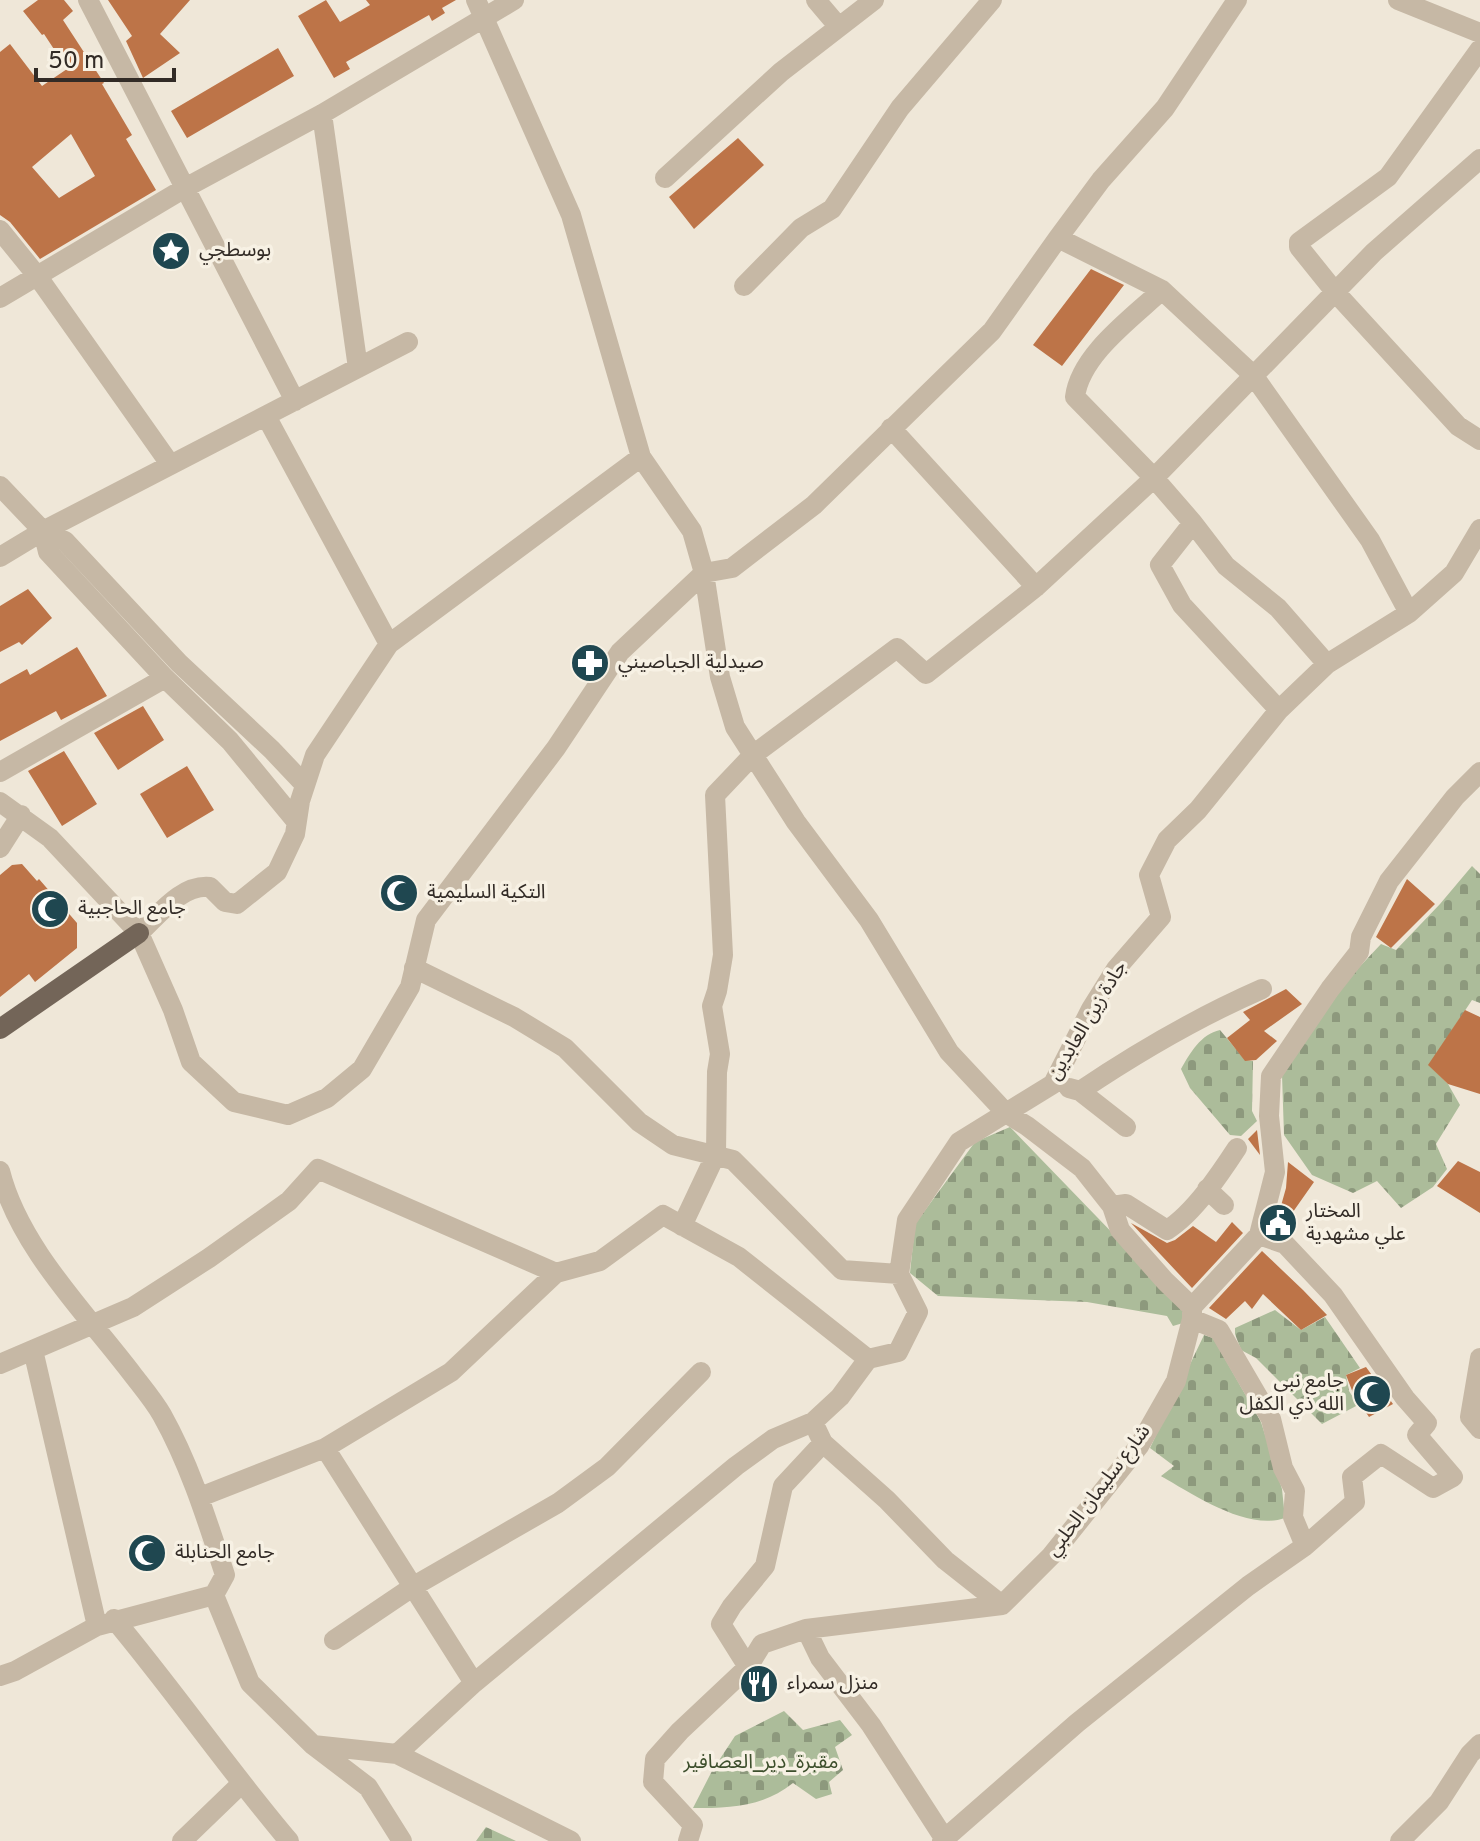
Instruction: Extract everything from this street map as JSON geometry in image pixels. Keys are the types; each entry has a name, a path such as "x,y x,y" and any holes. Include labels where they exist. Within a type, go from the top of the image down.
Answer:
{"main road":[{"path":"0,1029 139,933"}],"street":[{"path":"88,0 295,401"},
{"path":"0,298 185,188 322,114 480,9 514,0"},
{"path":"816,0 838,26"},
{"path":"665,178 781,72 874,0"},
{"path":"744,286 801,228 832,209 900,108 992,0"},
{"path":"0,802 21,815 72,859 139,933 173,1010 191,1062 234,1102 288,1115 327,1098 362,1069 410,987 426,920 556,748 620,652 704,573 732,568 814,505 992,331 1101,180 1165,108 1237,0"},
{"path":"1398,0 1480,33"},
{"path":"480,9 571,215 641,457 692,531 704,573 720,677 735,727 796,822 869,920 949,1052 1006,1113 1082,1168 1112,1206 1120,1230 1192,1313 1219,1330 1271,1419 1283,1468 1295,1491 1293,1517 1305,1546"},
{"path":"1480,49 1388,177 1299,242 1299,247 1336,293 1458,426 1480,440"},
{"path":"322,114 358,368"},
{"path":"682,1226 716,1154 720,1054 712,1006 723,955 715,795 753,755 897,648 926,674 1036,587 1154,478 1374,252 1480,159"},
{"path":"0,230 38,277 170,464"},
{"path":"1058,238 1162,290 1253,375 1370,540 1409,613"},
{"path":"1162,290 1086,364 1077,382 1075,397 1154,478 1226,566 1278,608 1327,664"},
{"path":"0,557 170,464 408,342"},
{"path":"266,416 389,644"},
{"path":"891,428 1036,587"},
{"path":"139,933 187,890 210,887 225,902 237,904 277,872 295,834 295,820 315,755 389,644 641,457"},
{"path":"0,486 43,531 65,541 179,663 305,785"},
{"path":"1193,523 1160,565 1182,605 1279,710"},
{"name":"جادة زين العابدين","path":"899,1274 907,1220 959,1142 1053,1084 1091,1009 1116,969 1161,917 1149,875 1167,840 1198,810 1279,710 1327,664 1409,613 1454,573 1480,529"},
{"path":"43,531 48,552 165,678 240,753 295,820"},
{"path":"0,772 165,678"},
{"path":"240,753 257,736"},
{"name":"شارع سليمان الحلبي","path":"1002,1605 1051,1556 1139,1446 1176,1381 1192,1313 1259,1235 1275,1172 1269,1116 1271,1076 1359,952 1361,937 1389,881 1455,797 1480,772"},
{"path":"0,848 21,815"},
{"path":"397,1754 474,1683 736,1466 773,1439 813,1422 840,1397 868,1359 898,1352 918,1312 899,1274 842,1270 733,1160 673,1145 639,1122 565,1048 514,1017 414,968"},
{"path":"1080,1091 1141,1050 1218,1008 1262,989"},
{"path":"1053,1084 1080,1091 1126,1127"},
{"path":"1112,1206 1126,1204 1167,1230 1207,1189 1237,1148"},
{"path":"1,1361 133,1307 289,1201 318,1169 556,1273"},
{"path":"0,1171 6,1194 32,1247 161,1413 200,1497 225,1575 214,1595 105,1623 1,1672"},
{"path":"1207,1189 1224,1205"},
{"path":"200,1497 325,1448 451,1372 556,1273 600,1261 663,1215 739,1257 868,1359"},
{"path":"806,1629 820,1658 871,1725 943,1840 1077,1723 1248,1586 1305,1546 1355,1502 1352,1477 1381,1454 1433,1488 1453,1477 1417,1435 1427,1423 1405,1398 1333,1295 1285,1244 1259,1235"},
{"path":"33,1350 105,1623 161,1675 241,1784 289,1841"},
{"path":"1480,1358 1470,1417 1480,1429"},
{"path":"334,1640 414,1586 558,1503 607,1467 701,1372"},
{"path":"813,1422 823,1443 887,1500 945,1560 1002,1605"},
{"path":"748,1667 721,1624 765,1566 783,1486 823,1443"},
{"path":"325,1448 474,1683"},
{"path":"214,1595 250,1683 313,1745 368,1787 402,1841"},
{"path":"688,1841 693,1825 653,1782 655,1759 748,1667 762,1644 806,1629 1002,1605"},
{"path":"1400,1841 1439,1802 1480,1744"},
{"path":"313,1745 397,1754 571,1841"},
{"path":"182,1841 241,1784"}],"green space":[{"path":"1472,866 1480,874 1480,1003 1472,1000 1429,1065 1448,1084 1460,1105 1436,1144 1447,1169 1433,1187 1401,1208 1377,1181 1353,1193 1312,1175 1284,1135 1282,1075 1349,978 1381,944 1396,950"},
{"path":"1220,1030 1245,1060 1253,1061 1252,1111 1257,1121 1241,1136 1230,1135 1190,1088 1181,1069 1202,1040"},
{"path":"1010,1127 1184,1307 1183,1323 1173,1326 1167,1316 1087,1302 938,1296 910,1273 915,1224 975,1142"},
{"path":"1275,1310 1301,1330 1325,1317 1360,1368 1346,1375 1349,1391 1358,1405 1322,1424 1256,1358 1241,1350 1235,1328"},
{"path":"1204,1335 1213,1338 1261,1422 1282,1489 1285,1518 1254,1520 1238,1515 1205,1501 1161,1476 1174,1466 1150,1448"},
{"name":"مقبرة_دير_العصافير","path":"784,1711 803,1730 840,1720 852,1735 835,1747 843,1770 829,1782 832,1794 816,1799 793,1783 758,1801 693,1808 735,1736"},
{"path":"486,1827 516,1841 476,1841"}],"building":[{"path":"38,0 64,0 73,11 63,20 104,83 132,135 126,139 156,190 40,259 10,222 0,215 0,52 10,44 42,86 67,69 44,34 23,11","holes":["71,134 95,176 59,198 32,167"]},
{"path":"108,0 190,0 160,34 180,53 143,78 126,41 132,36"},
{"path":"326,0 340,22 370,5 366,0 456,0 442,8 445,13 432,21 429,15 346,62 350,69 334,78 298,16"},
{"path":"278,48 294,76 187,138 171,111"},
{"path":"738,138 764,165 694,229 669,197"},
{"path":"1091,269 1124,285 1062,366 1033,345"},
{"path":"28,589 52,618 22,645 19,642 0,652 0,606"},
{"path":"77,647 107,696 61,720 56,711 0,741 0,684 27,669 30,675"},
{"path":"143,706 164,740 118,770 94,733"},
{"path":"64,751 97,804 62,826 28,771"},
{"path":"187,766 214,810 167,838 140,794"},
{"path":"22,864 77,923 77,948 35,982 29,974 0,997 0,875 12,865"},
{"path":"1407,879 1435,904 1391,948 1376,937"},
{"path":"1286,989 1302,1004 1264,1031 1277,1041 1256,1060 1245,1061 1227,1038 1250,1020 1243,1012"},
{"path":"1465,1010 1480,1017 1480,1094 1448,1084 1428,1065"},
{"path":"1257,1130 1260,1155 1248,1139"},
{"path":"1458,1161 1480,1172 1480,1213 1437,1186"},
{"path":"1288,1162 1314,1182 1288,1219 1291,1221 1285,1230 1275,1227 1286,1188"},
{"path":"1232,1222 1243,1233 1192,1288 1131,1223 1167,1243 1193,1226 1216,1242"},
{"path":"1262,1251 1327,1315 1301,1330 1263,1294 1252,1309 1245,1301 1226,1319 1209,1308"},
{"path":"1366,1367 1393,1404 1369,1417 1353,1393 1346,1375"}],"place":[{"name":"بوسطجي","path":"171,251"},
{"name":"صيدلية الجباصيني","path":"590,663"},
{"name":"التكية السليمية","path":"399,893"},
{"name":"جامع الحاجبية","path":"50,909"},
{"name":"المختار علي مشهدية","path":"1278,1223"},
{"name":"جامع نبي الله ذي الكفل","path":"1372,1394"},
{"name":"جامع الحنابلة","path":"147,1553"},
{"name":"منزل سمراء","path":"759,1684"}]}
